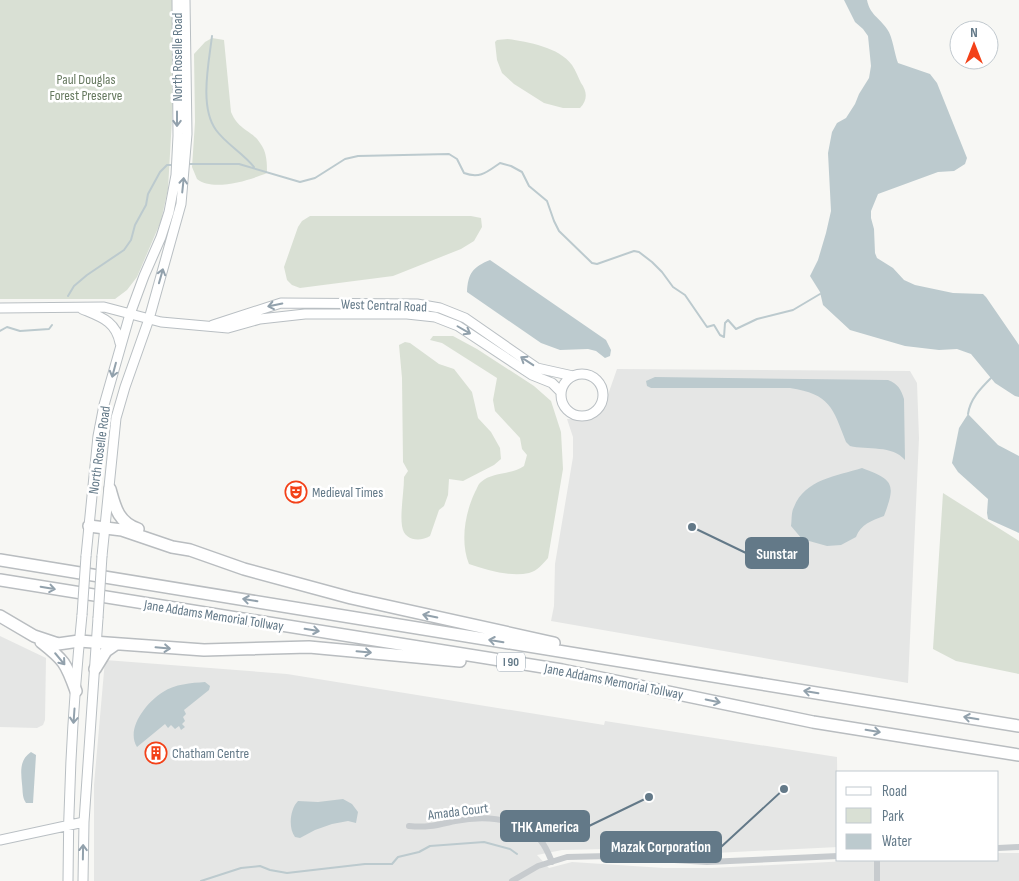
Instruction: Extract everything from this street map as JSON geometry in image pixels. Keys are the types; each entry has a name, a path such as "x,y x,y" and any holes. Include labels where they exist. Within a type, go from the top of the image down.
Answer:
{"highway":[{"path":"110,489 118,514 128,524 180,542 190,550"},
{"path":"89,526 122,530 172,547 190,550 244,570 351,598 682,671"},
{"name":"Jane Addams Memorial Tollway","path":"0,560 1019,726"},
{"name":"Jane Addams Memorial Tollway","path":"0,580 562,670 814,722 1019,755"},
{"path":"0,616 34,636 62,659 76,691"},
{"path":"34,636 58,644 79,641 204,650 309,647 562,670"},
{"path":"95,669 106,651 116,644"}],"main road":[{"name":"North Roselle Road","path":"68,881 68,826 79,641 98,436 104,405 120,347 144,276 161,237 169,212 176,175 178,136 177,0"},
{"name":"North Roselle Road","path":"83,881 84,822 96,642 113,440 119,404 149,319 177,221 183,189 187,134 185,0"},
{"path":"304,303 305,314"},
{"name":"West Central Road","path":"210,326 280,304 417,304 465,318 537,368 572,376"},
{"path":"376,314 377,304"},
{"name":"West Central Road","path":"0,308 104,308 161,322 228,328 260,319 305,314 407,314 435,317 458,326 532,376 552,383 561,392"},
{"path":"80,308 103,318 113,325 118,333 120,347"},
{"path":"442,320 446,311"},
{"path":"584,374 594,377 598,381 604,396 599,407 587,416 572,414 562,402 561,392 567,380 572,376 584,374"},
{"path":"0,840 84,822"}],"street":[{"name":"Amada Court","path":"409,826 426,828 456,821 493,817 518,825 542,842 552,862"},
{"path":"999,848 1019,847"},
{"path":"512,881 538,866 567,857 608,856 707,862 836,856"},
{"path":"877,861 877,881"}],"shaded area":[{"path":"617,369 910,371 917,383 919,438 908,683 551,621 554,606 555,564 573,457 573,437 567,419 589,419 598,416 604,406"},
{"path":"0,636 46,658 45,720 43,725 37,728 0,727"},
{"path":"105,660 287,674 604,725 605,721 837,757 836,847 715,853 661,851 607,839 606,849 562,850 537,855 549,868 572,862 664,868 712,868 848,861 999,861 999,853 1019,853 1019,881 94,881 94,785"}],"green space":[{"name":"Paul Douglas Forest Preserve","path":"0,0 173,0 173,101 168,189 161,221 137,277 127,290 115,299 0,299"},
{"path":"212,38 224,40 231,112 238,123 260,143 267,165 267,173 251,179 222,185 212,185 197,179 192,167 195,122 194,54 205,42"},
{"path":"508,39 543,46 566,59 573,67 585,92 585,99 580,108 563,108 544,103 514,84 502,73 497,60 495,42"},
{"path":"310,216 471,216 481,218 482,227 474,241 461,249 393,276 300,288 292,285 287,280 284,267 298,227 302,221"},
{"path":"433,336 453,336 477,349 534,386 551,401 561,432 563,469 548,558 540,567 532,572 522,574 490,571 469,564 464,537 466,518 478,485 485,479 524,466 527,455 522,449 520,438 495,411 493,400 497,378 442,343 430,340"},
{"path":"405,342 410,343 439,364 454,369 472,392 478,418 491,432 500,448 501,459 494,465 463,481 449,479 448,495 444,506 439,510 430,536 422,539 409,537 403,531 402,526 404,477 408,471 403,462 402,378 399,345"},
{"path":"943,493 1019,541 1019,674 956,661 933,649"}],"water":[{"path":"844,0 867,0 873,13 889,32 898,63 930,74 937,83 967,158 965,164 954,171 938,172 878,194 871,211 877,258 893,268 904,280 915,285 953,293 983,294 1019,345 1019,397 995,383 971,354 957,349 939,350 905,346 850,330 823,305 820,292 810,276 818,260 831,211 828,153 832,132 837,123 846,118 855,104 869,78 871,66 868,36 855,22"},
{"path":"490,260 606,340 611,350 610,356 605,358 596,351 588,349 560,350 541,343 467,292 472,272 479,265"},
{"path":"655,377 888,380 899,387 904,399 905,460 900,455 887,450 850,446 846,442 828,404 814,394 790,388 651,388 647,386 646,381"},
{"path":"968,414 998,445 1019,456 1019,533 988,519 988,499 958,472 952,463 959,428"},
{"path":"862,468 881,476 890,484 890,497 884,516 867,524 856,537 841,545 827,546 802,539 791,526 792,511 799,498 814,484 832,476"},
{"path":"205,682 210,686 209,690 184,710 186,714 183,717 185,721 182,724 185,727 181,730 179,726 175,729 171,725 168,728 165,724 137,747 134,740 136,724 145,708 157,696 173,687"},
{"path":"31,752 36,755 33,803 26,803 21,775 24,759"},
{"path":"343,799 352,804 358,812 356,823 348,821 332,824 300,838 295,837 291,829 291,819 293,809 298,801 318,802"}],"waterway":[{"path":"212,36 206,84 206,97 211,120 220,135 254,167"},
{"path":"190,164 239,164 300,182 315,178 345,159 358,156 449,154 457,159 464,173 470,175 483,174 500,163 522,172 529,186 547,201 559,231 592,263 597,264 634,251 639,252 662,272 673,287 685,295 707,327 714,325 720,335 724,337 725,323 728,320 736,329 757,319 793,310 820,294"},
{"path":"68,296 74,286 87,275 124,250 131,240 135,225 146,205 148,194 160,172 167,165 171,165"},
{"path":"0,331 7,327 20,331 49,329 52,325"},
{"path":"968,414 974,399 991,378"},
{"path":"201,881 241,868 260,866 287,873 365,864 392,864 398,857 419,852 430,846 484,842 510,849 517,854"}],"place":[{"name":"Medieval Times","path":"296,492"},
{"name":"Sunstar","path":"692,527"},
{"name":"Chatham Centre","path":"156,753"},
{"name":"Mazak Corporation","path":"784,789"},
{"name":"THK America","path":"649,797"}]}
